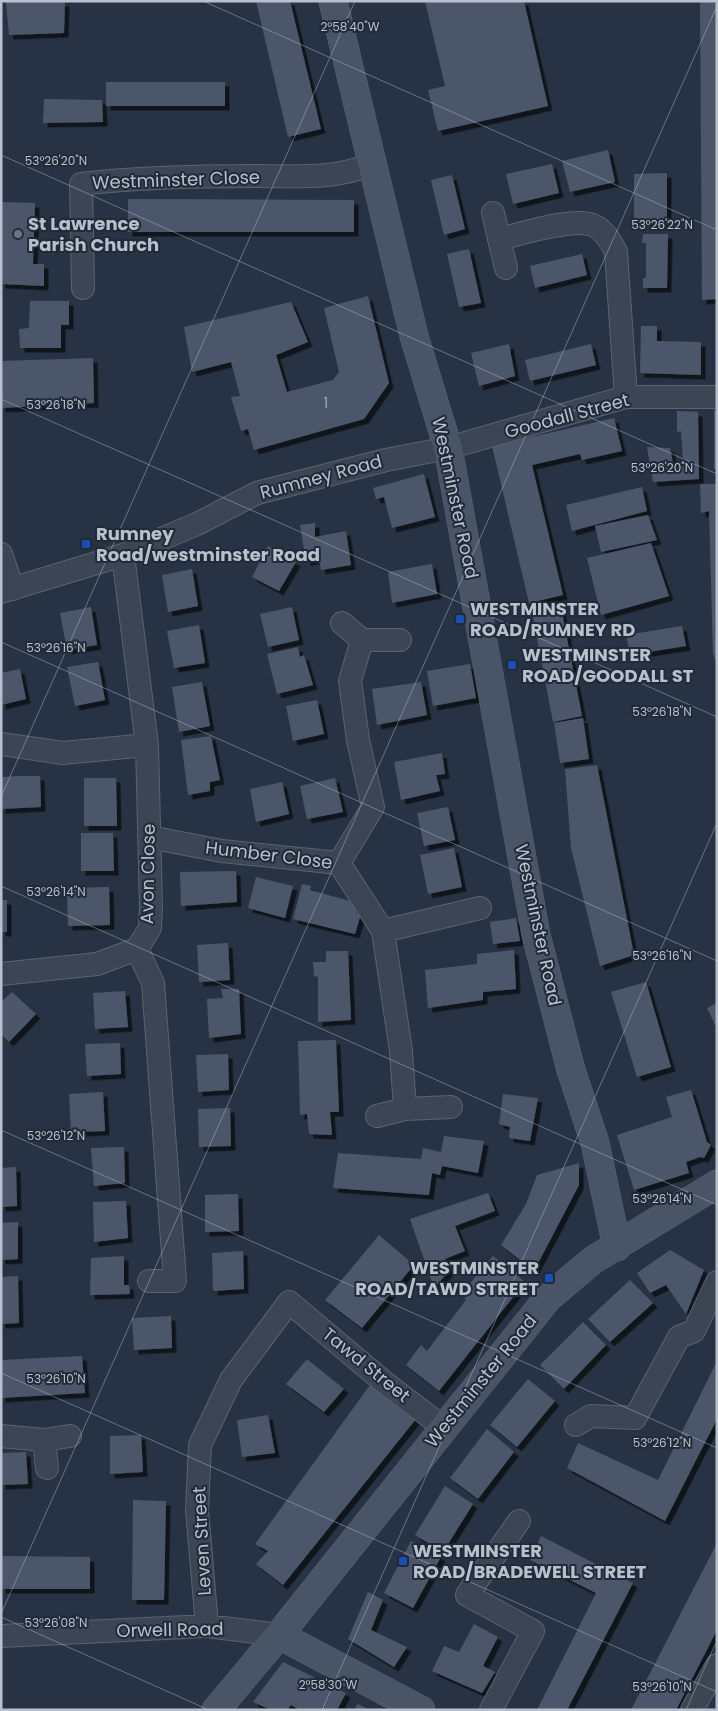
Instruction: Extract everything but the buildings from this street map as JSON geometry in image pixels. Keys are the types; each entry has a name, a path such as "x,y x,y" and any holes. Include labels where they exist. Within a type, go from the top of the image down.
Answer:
{"street":[{"name":"Westminster Road","path":"216,1710 279,1635 548,1298 593,1260 616,1247 595,1143 571,1070 536,935 448,448 414,336 333,1"},
{"name":"Westminster Close","path":"83,288 81,184 114,180 255,176 327,177 351,173 372,164"},
{"path":"493,213 506,268"},
{"path":"500,239 574,222 594,225 608,236 616,252 626,398"},
{"name":"Goodall Street","path":"448,448 626,398 717,397"},
{"name":"Rumney Road","path":"7,590 122,555 198,524 258,493 386,460 448,448"},
{"path":"1,554 7,590"},
{"name":"Avon Close","path":"122,555 147,744 150,928 136,949 153,984 174,1281 149,1280"},
{"path":"342,623 362,640 400,640"},
{"path":"340,863 373,807 358,740 350,681 362,640"},
{"path":"1,744 63,753 147,744"},
{"name":"Humber Close","path":"149,836 222,851 340,863 383,931 401,1051 405,1109"},
{"path":"383,931 480,908"},
{"path":"1,974 97,964 136,949"},
{"path":"377,1116 405,1109 451,1107"},
{"path":"616,1247 716,1187"},
{"path":"576,1425 591,1416 635,1418 679,1337 694,1331 717,1282"},
{"name":"Tawd Street","path":"289,1302 384,1382 444,1428"},
{"name":"Leven Street","path":"207,1626 197,1510 200,1445 231,1380 289,1302"},
{"path":"1,1436 44,1440 70,1436"},
{"path":"44,1440 47,1468"},
{"path":"491,1710 533,1631 467,1595 519,1521"},
{"name":"Orwell Road","path":"1,1636 207,1626 279,1635"},
{"path":"279,1635 421,1710"},
{"path":"692,1710 717,1665"}],"place":[{"name":"St Lawrence Parish Church","path":"18,234"},
{"name":"Rumney Road/westminster Road","path":"86,544"},
{"name":"WESTMINSTER ROAD/RUMNEY RD","path":"460,619"},
{"name":"WESTMINSTER ROAD/GOODALL ST","path":"512,665"},
{"name":"WESTMINSTER ROAD/TAWD STREET","path":"549,1278"},
{"name":"WESTMINSTER ROAD/BRADEWELL STREET","path":"403,1561"}]}
